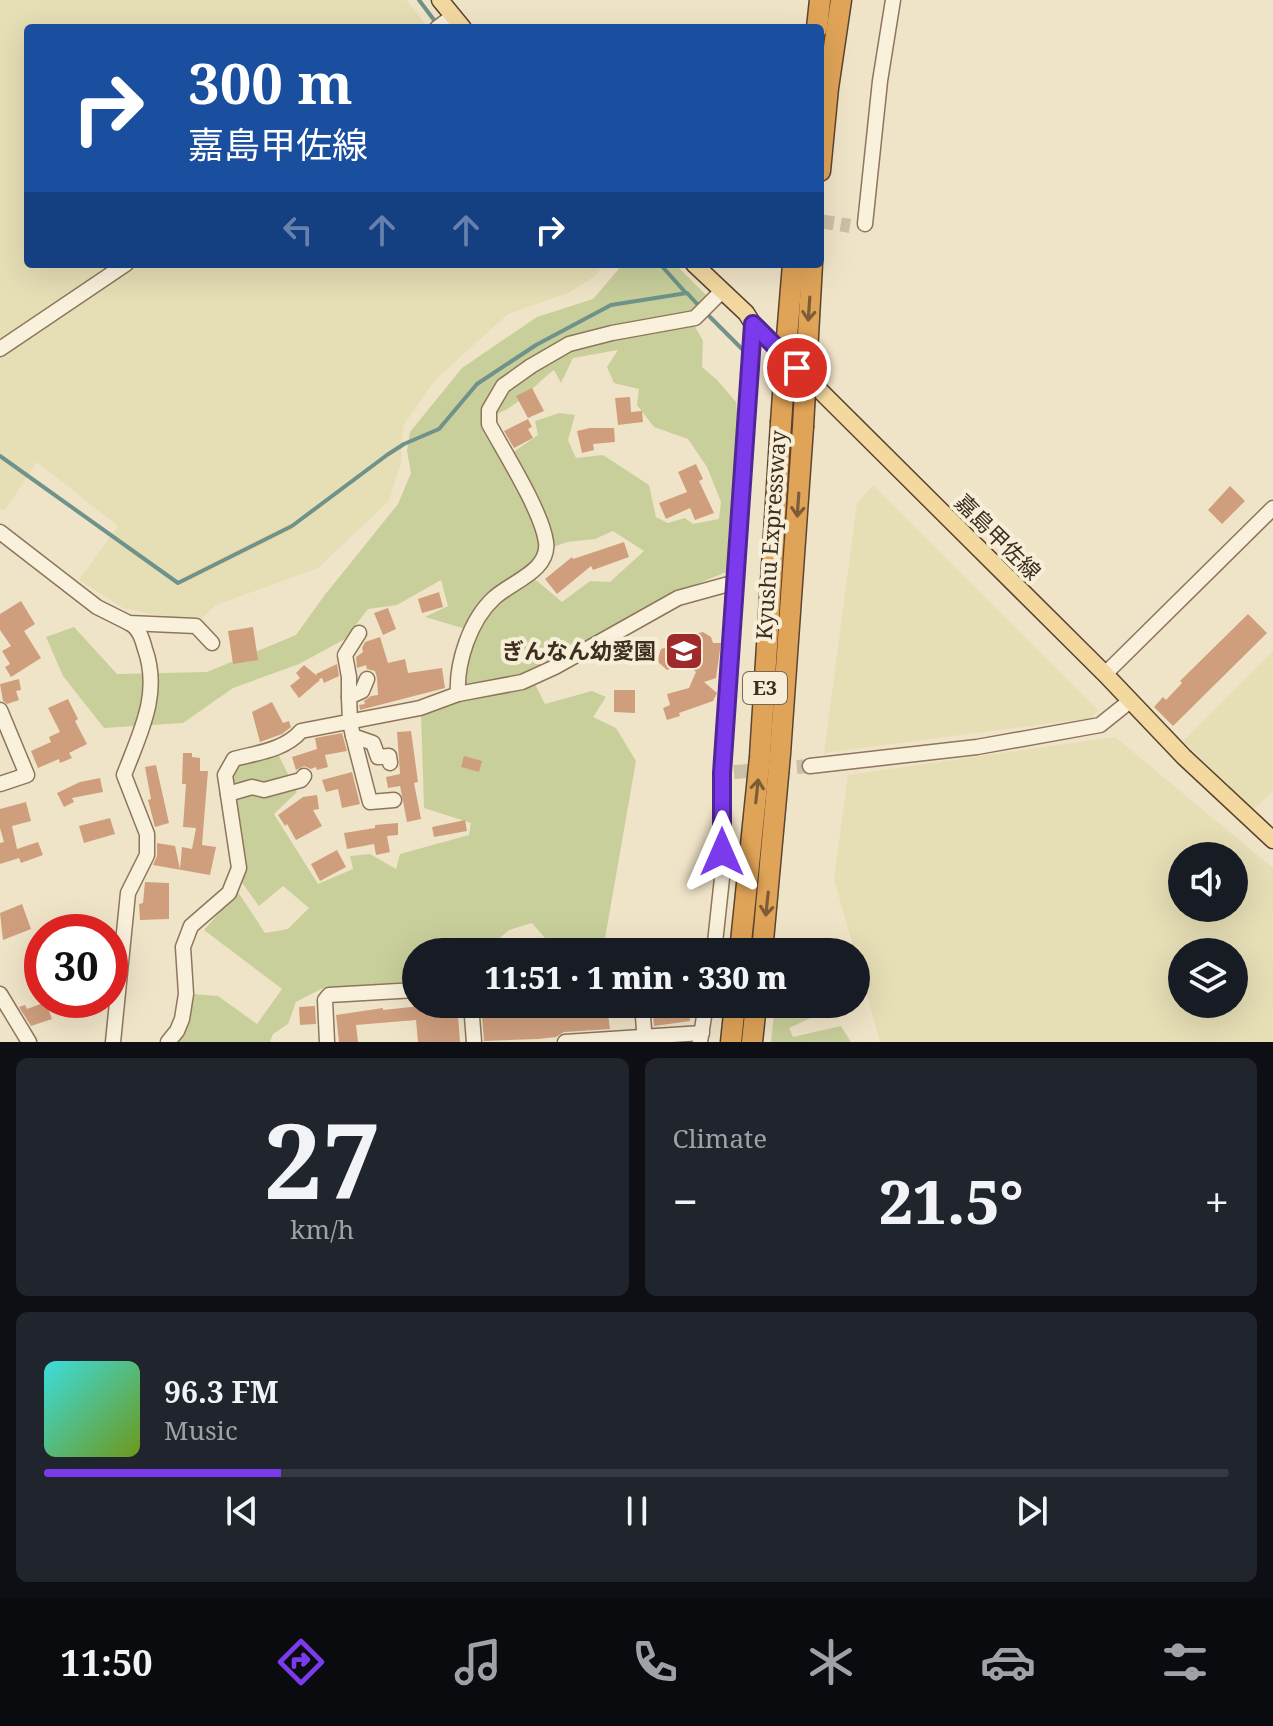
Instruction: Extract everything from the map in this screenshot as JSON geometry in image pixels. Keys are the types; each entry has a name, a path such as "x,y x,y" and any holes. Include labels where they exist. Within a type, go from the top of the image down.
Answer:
{"highway":[{"path":"817,24 820,0"},
{"path":"824,130 841,0"},
{"name":"Kyushu Expressway","path":"741,938 760,757 793,268"},
{"name":"Kyushu Expressway","path":"763,938 780,754 812,268"},
{"path":"731,1042 734,1018"},
{"path":"752,1042 755,1018"}],"main road":[{"path":"440,0 449,24"},
{"name":"嘉島甲佐線","path":"697,268 718,295 746,313 753,324 1105,674 1184,757 1273,840"}],"street":[{"path":"865,224 880,81 893,0"},
{"path":"0,349 120,268"},
{"path":"458,694 462,660 475,622 493,598 530,575 542,560 547,544 533,505 489,424 489,410 503,386 569,344 695,318 718,295"},
{"path":"716,938 722,878 736,582 753,324"},
{"path":"1105,674 1273,508"},
{"path":"0,532 97,607 135,627 152,670 149,704 124,775 147,834 147,855 128,893 113,1042"},
{"path":"168,1042 182,1019 186,994 183,947 191,926 229,893 239,868 225,775 234,759 283,745 301,731 352,729 458,694 522,682 555,667 678,598 736,582"},
{"path":"129,623 196,626 212,643"},
{"path":"359,633 345,655 352,729 370,802 394,800"},
{"path":"349,697 362,691 367,679"},
{"path":"810,766 977,747 1100,725 1130,701"},
{"path":"0,710 27,775 0,784"},
{"path":"352,729 373,743 378,757 389,756 390,763"},
{"path":"228,794 252,787 264,790 301,780 304,776"},
{"path":"327,1042 325,1000 329,995 402,991"},
{"path":"0,994 29,1042"},
{"path":"472,1018 474,1042"},
{"path":"643,1018 644,1039"},
{"path":"565,1042 701,1038 704,1018"}],"shaded area":[{"path":"0,0 407,0 425,24 24,24 24,268 601,268 595,276 568,293 508,314 435,380 403,426 401,463 389,501 318,568 216,605 200,620 170,618 123,608 79,580 118,526 37,462 5,510 0,509"},
{"path":"873,485 1098,710 1091,718 824,753 857,503"},
{"path":"1273,651 1273,791 1253,810 1183,741"},
{"path":"1115,737 1242,842 1168,842 1168,922 1248,922 1248,847 1273,868 1273,1042 880,1042 870,1007 870,938 851,938 834,879 848,775"}],"green space":[{"path":"620,268 679,268 708,297 692,321 703,341 702,367 736,402 739,427 728,540 729,571 662,598 639,616 530,673 492,685 460,686 476,632 425,617 448,606 441,580 397,605 368,609 345,639 299,664 233,688 183,723 104,728 63,676 46,637 74,627 117,674 207,672 296,635 398,504 411,473 407,451 410,432 462,368 537,317 593,299","holes":["618,350 607,367 614,383 639,389 637,405 654,427 688,439 707,467 721,502 719,519 693,524 685,518 668,523 656,517 649,485 603,455 576,458 568,440 575,415 559,413 535,421 538,435 512,453 498,426 497,414 520,400 554,370 561,383 573,358","613,531 644,551 610,582 590,581 562,602 530,575 551,548 567,542 595,539"]},
{"path":"535,684 545,704 592,691 606,697 593,717 616,728 636,761 605,938 545,938 532,923 509,930 500,938 402,938 402,982 323,988 296,1002 288,1024 273,1034 270,1042 171,1042 188,1025 193,994 218,996 257,1024 282,989 204,930 238,892 265,933 288,929 309,908 283,886 259,906 240,880 230,778 234,763 277,752 297,792 274,814 318,884 353,869 350,856 370,854 396,869 400,854 469,835 471,823 424,808 421,711 454,700"},
{"path":"774,1018 811,1018 789,1028 793,1037 841,1026 851,1042 771,1042"}],"building":[{"path":"532,388 544,411 528,418 516,396"},
{"path":"630,397 631,412 642,411 643,422 618,425 615,398"},
{"path":"528,419 532,427 528,429 533,438 514,448 504,431"},
{"path":"614,428 615,442 593,444 594,450 582,453 577,431"},
{"path":"696,464 703,479 699,481 714,513 695,520 690,508 666,519 659,503 687,492 678,472"},
{"path":"1230,486 1245,501 1222,524 1208,510"},
{"path":"624,542 629,557 593,570 591,566 557,594 545,579 572,557"},
{"path":"439,592 443,607 422,613 418,599"},
{"path":"21,601 35,624 24,631 41,658 11,677 5,667 10,664 2,651 11,646 0,630 0,614"},
{"path":"388,608 396,629 383,635 374,613"},
{"path":"1248,614 1267,633 1173,726 1154,707 1163,697 1166,700 1182,683 1180,681"},
{"path":"253,627 258,660 233,664 228,631"},
{"path":"703,632 711,637 713,643 721,643 716,678 704,682 717,693 713,701 667,720 663,708 670,705 667,694 689,688 696,672 685,662 667,670 657,661 661,649 671,646 676,650 694,640 694,634"},
{"path":"380,637 388,663 405,659 408,673 442,668 445,688 360,710 359,705 378,695 377,678 375,671 367,669 366,665 357,668 356,657 363,652 365,642"},
{"path":"337,664 339,676 324,683 322,678 319,679 299,698 290,686 300,678 296,673 304,665 317,676"},
{"path":"19,679 21,690 16,691 19,700 7,704 3,701 0,684"},
{"path":"614,690 635,690 635,713 614,712"},
{"path":"68,699 87,744 69,753 72,758 60,763 59,759 38,768 31,751 51,742 49,737 60,732 48,708"},
{"path":"272,702 283,723 289,721 291,727 260,742 252,712"},
{"path":"411,731 418,782 414,783 421,819 407,822 400,786 388,788 386,777 400,774 397,732"},
{"path":"342,733 347,751 325,755 328,767 317,770 316,767 311,769 304,766 296,770 292,757 317,749 315,738"},
{"path":"183,753 192,753 192,757 200,758 200,771 208,771 202,845 216,847 210,875 153,865 157,843 175,846 180,869 182,847 192,849 196,828 183,827 186,784 182,784"},
{"path":"464,756 482,761 479,772 461,767"},
{"path":"156,765 169,823 155,827 148,800 151,799 145,767"},
{"path":"352,772 360,804 342,808 338,789 326,792 322,780"},
{"path":"100,778 103,792 72,798 74,802 64,807 57,793 80,782"},
{"path":"317,795 319,809 313,810 322,826 296,840 278,815 303,797"},
{"path":"26,802 31,821 12,826 17,849 38,842 43,855 21,863 19,858 0,864 0,843 4,842 0,809"},
{"path":"110,818 115,834 84,843 79,826"},
{"path":"465,820 467,831 434,837 432,827"},
{"path":"398,823 398,835 387,836 390,852 376,855 374,844 347,849 344,833"},
{"path":"337,850 346,867 320,881 311,864"},
{"path":"145,882 169,883 169,919 140,920 139,904 143,903"},
{"path":"22,904 26,914 24,932 3,940 0,913"},
{"path":"315,1006 316,1024 300,1025 299,1007"},
{"path":"402,1008 402,1018 458,1018 460,1042 418,1042 416,1020 356,1025 358,1042 339,1042 336,1015"},
{"path":"26,1018 52,1018 52,1019 31,1026"},
{"path":"482,1018 609,1018 610,1029 564,1032 556,1037 538,1039 484,1041"},
{"path":"653,1018 690,1018 690,1021 654,1026"}],"waterway":[{"path":"419,0 437,24"},
{"path":"664,268 685,292"},
{"path":"0,456 178,583 292,526 387,455 439,429 477,384 536,345 611,305 687,293 700,307"},
{"path":"706,313 748,355"}],"tunnel":[{"path":"824,222 850,226"},
{"path":"734,772 810,766"}],"place":[{"name":"ぎんなん幼愛園","path":"684,651"}],"route":[{"path":"722,852 722,773 753,324 797,368"}]}
